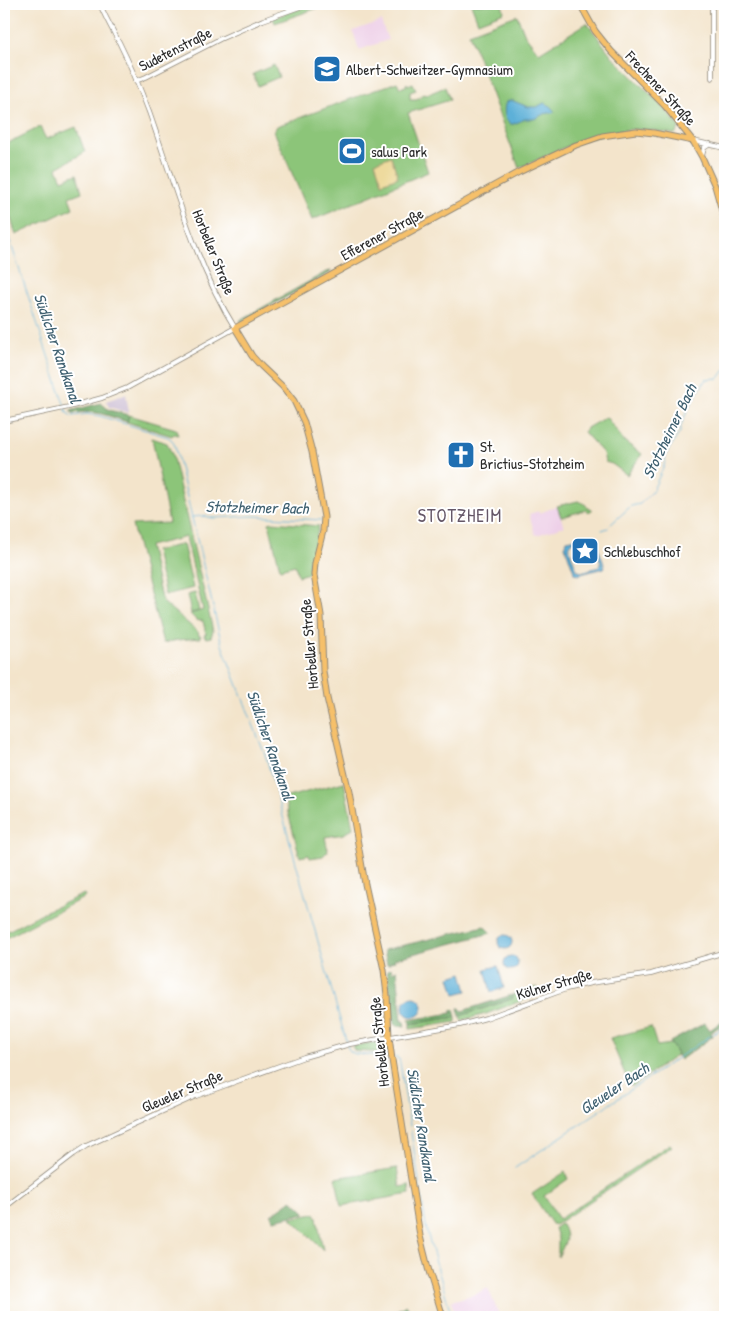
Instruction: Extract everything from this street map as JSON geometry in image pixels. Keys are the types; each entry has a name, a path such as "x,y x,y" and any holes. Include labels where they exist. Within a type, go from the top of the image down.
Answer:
{"main road":[{"name":"Frechener Straße","path":"580,4 592,26 611,51 665,106 693,141 715,186 725,221"},
{"path":"673,136 680,132 680,124"},
{"name":"Efferener Straße","path":"235,328 519,172 576,144 602,136 625,132 654,133 693,141"},
{"name":"Horbeller Straße","path":"235,328 252,356 283,387 294,401 304,422 312,452 324,517 314,575 321,615 325,685 349,792 365,884 384,970 392,1060 421,1240 443,1317"}],"street":[{"name":"Horbeller Straße","path":"98,4 119,43 149,112 210,283 235,328"},
{"name":"Sudetenstraße","path":"136,81 220,39 308,4"},
{"path":"712,4 712,78"},
{"name":"Efferener Straße","path":"693,141 725,148"},
{"path":"702,157 704,148 710,144"},
{"name":"Efferener Straße","path":"4,421 69,407 102,398 127,388 235,328"},
{"name":"Kölner Straße","path":"389,1037 473,1022 566,989 651,974 725,952"},
{"name":"Gleueler Straße","path":"4,1208 86,1146 196,1096 304,1057 344,1045 389,1037"}],"shaded area":[{"path":"381,21 388,40 359,50 353,31"},
{"path":"126,394 129,413 109,407 106,401"},
{"path":"557,506 564,527 535,534 529,514 539,511 540,513"},
{"path":"488,1288 500,1317 456,1317 451,1301 476,1294"}],"green space":[{"path":"313,4 329,4 275,23 273,18"},
{"path":"471,4 502,4 504,12 478,22"},
{"path":"517,15 525,35 539,53 587,23 612,56 664,108 679,126 678,131 673,134 633,129 599,135 572,144 519,168 469,33"},
{"path":"274,65 279,77 258,86 253,74"},
{"name":"salus Park","path":"397,82 400,88 406,86 407,83 408,85 413,83 416,90 410,92 410,99 416,99 421,97 421,95 426,95 445,87 450,100 408,113 428,172 312,220 274,131 277,126"},
{"path":"40,127 46,139 76,127 85,152 57,168 62,180 77,174 82,192 69,197 73,208 16,235 4,196 4,145"},
{"path":"331,271 330,273 241,322 240,320"},
{"path":"101,403 109,410 129,415 127,422 101,414 88,412 73,413 70,411"},
{"path":"129,415 176,429 178,435 174,434 172,436 127,422"},
{"path":"606,417 625,442 642,454 627,475 612,464 605,462 603,453 584,432 585,429"},
{"path":"152,438 167,443 172,454 213,631 211,637 207,638 204,636 206,634 203,621 197,621 190,614 203,610 186,537 149,546 161,598 164,603 201,636 200,638 163,643 132,525 169,523"},
{"path":"578,501 592,510 561,517 557,506"},
{"path":"269,523 319,526 311,561 309,561 309,573 298,576 295,565 280,569"},
{"path":"183,544 193,588 165,595 155,551"},
{"path":"195,593 199,611 191,613 187,595"},
{"path":"344,782 353,828 344,834 325,837 328,851 323,856 310,858 309,855 300,857 284,798"},
{"path":"84,894 85,897 4,939 4,933"},
{"path":"484,926 491,933 394,959 395,961 387,964 384,950"},
{"path":"391,968 392,972 397,970 402,1021 404,1021 405,1027 394,1024 387,970"},
{"path":"537,987 540,994 486,1014 461,1020 460,1016 506,1001 513,998 512,995"},
{"path":"512,995 513,998 511,999 460,1016 458,1008 462,1011"},
{"path":"454,1009 456,1017 410,1024 409,1020 452,1013"},
{"path":"456,1017 456,1022 410,1029 410,1024"},
{"path":"725,1019 725,1023 711,1032 713,1036 680,1060 670,1042 705,1023 710,1030"},
{"path":"651,1027 657,1046 671,1044 677,1055 632,1086 629,1084 610,1038"},
{"path":"380,1041 386,1043 389,1053 355,1051 352,1046"},
{"path":"670,1144 672,1146 555,1225 552,1224 532,1194 565,1172 568,1179 544,1196 559,1219"},
{"path":"397,1168 400,1187 409,1185 410,1194 341,1206 336,1178"},
{"path":"292,1200 306,1213 274,1220 271,1215"},
{"path":"315,1214 317,1218 323,1250 291,1218"},
{"path":"561,1223 566,1237 558,1257 558,1238 555,1228"},
{"path":"406,1305 414,1317 389,1317 390,1314"}],"sand":[{"path":"391,156 398,177 382,183 375,162"}],"water":[{"path":"511,100 528,107 537,107 544,103 555,112 510,124 505,117 504,111 506,102"},
{"path":"592,535 605,567 577,575 574,572 565,546 567,540 583,537 584,539 572,542 569,546 577,570 581,572 599,567 601,564 593,539 587,539 586,536"},
{"path":"502,935 508,935 512,942 508,949 502,949 498,945 498,939"},
{"path":"508,956 514,956 518,963 514,970 508,970 504,966 504,960"},
{"path":"498,966 504,988 491,992 485,969"},
{"path":"462,973 467,991 455,994 450,977"},
{"path":"413,997 420,1000 423,1007 420,1014 413,1017 406,1014 403,1007 406,1000"}],"waterway":[{"name":"Südlicher Randkanal","path":"4,223 67,413 72,416 87,414 100,416 168,437 175,446 222,645 267,760 348,1048 356,1054 391,1056"},
{"name":"Stotzheimer Bach","path":"610,525 631,506 640,504 652,492 664,466 666,454 680,432 689,407 706,379 719,378 725,370"},
{"name":"Stotzheimer Bach","path":"192,517 254,516 321,520"},
{"name":"Stotzheimer Bach","path":"602,530 608,528"},
{"name":"Gleueler Bach","path":"515,1168 725,1026"},
{"name":"Südlicher Randkanal","path":"395,1057 399,1059 400,1063 427,1232 452,1317"}],"place":[{"name":"Albert-Schweitzer-Gymnasium","path":"327,69"},
{"name":"salus Park","path":"352,151"},
{"name":"St. Brictius-Stotzheim","path":"461,455"},
{"name":"Schlebuschhof","path":"585,551"}],"district":[{"name":"STOTZHEIM","path":"460,515"}]}
